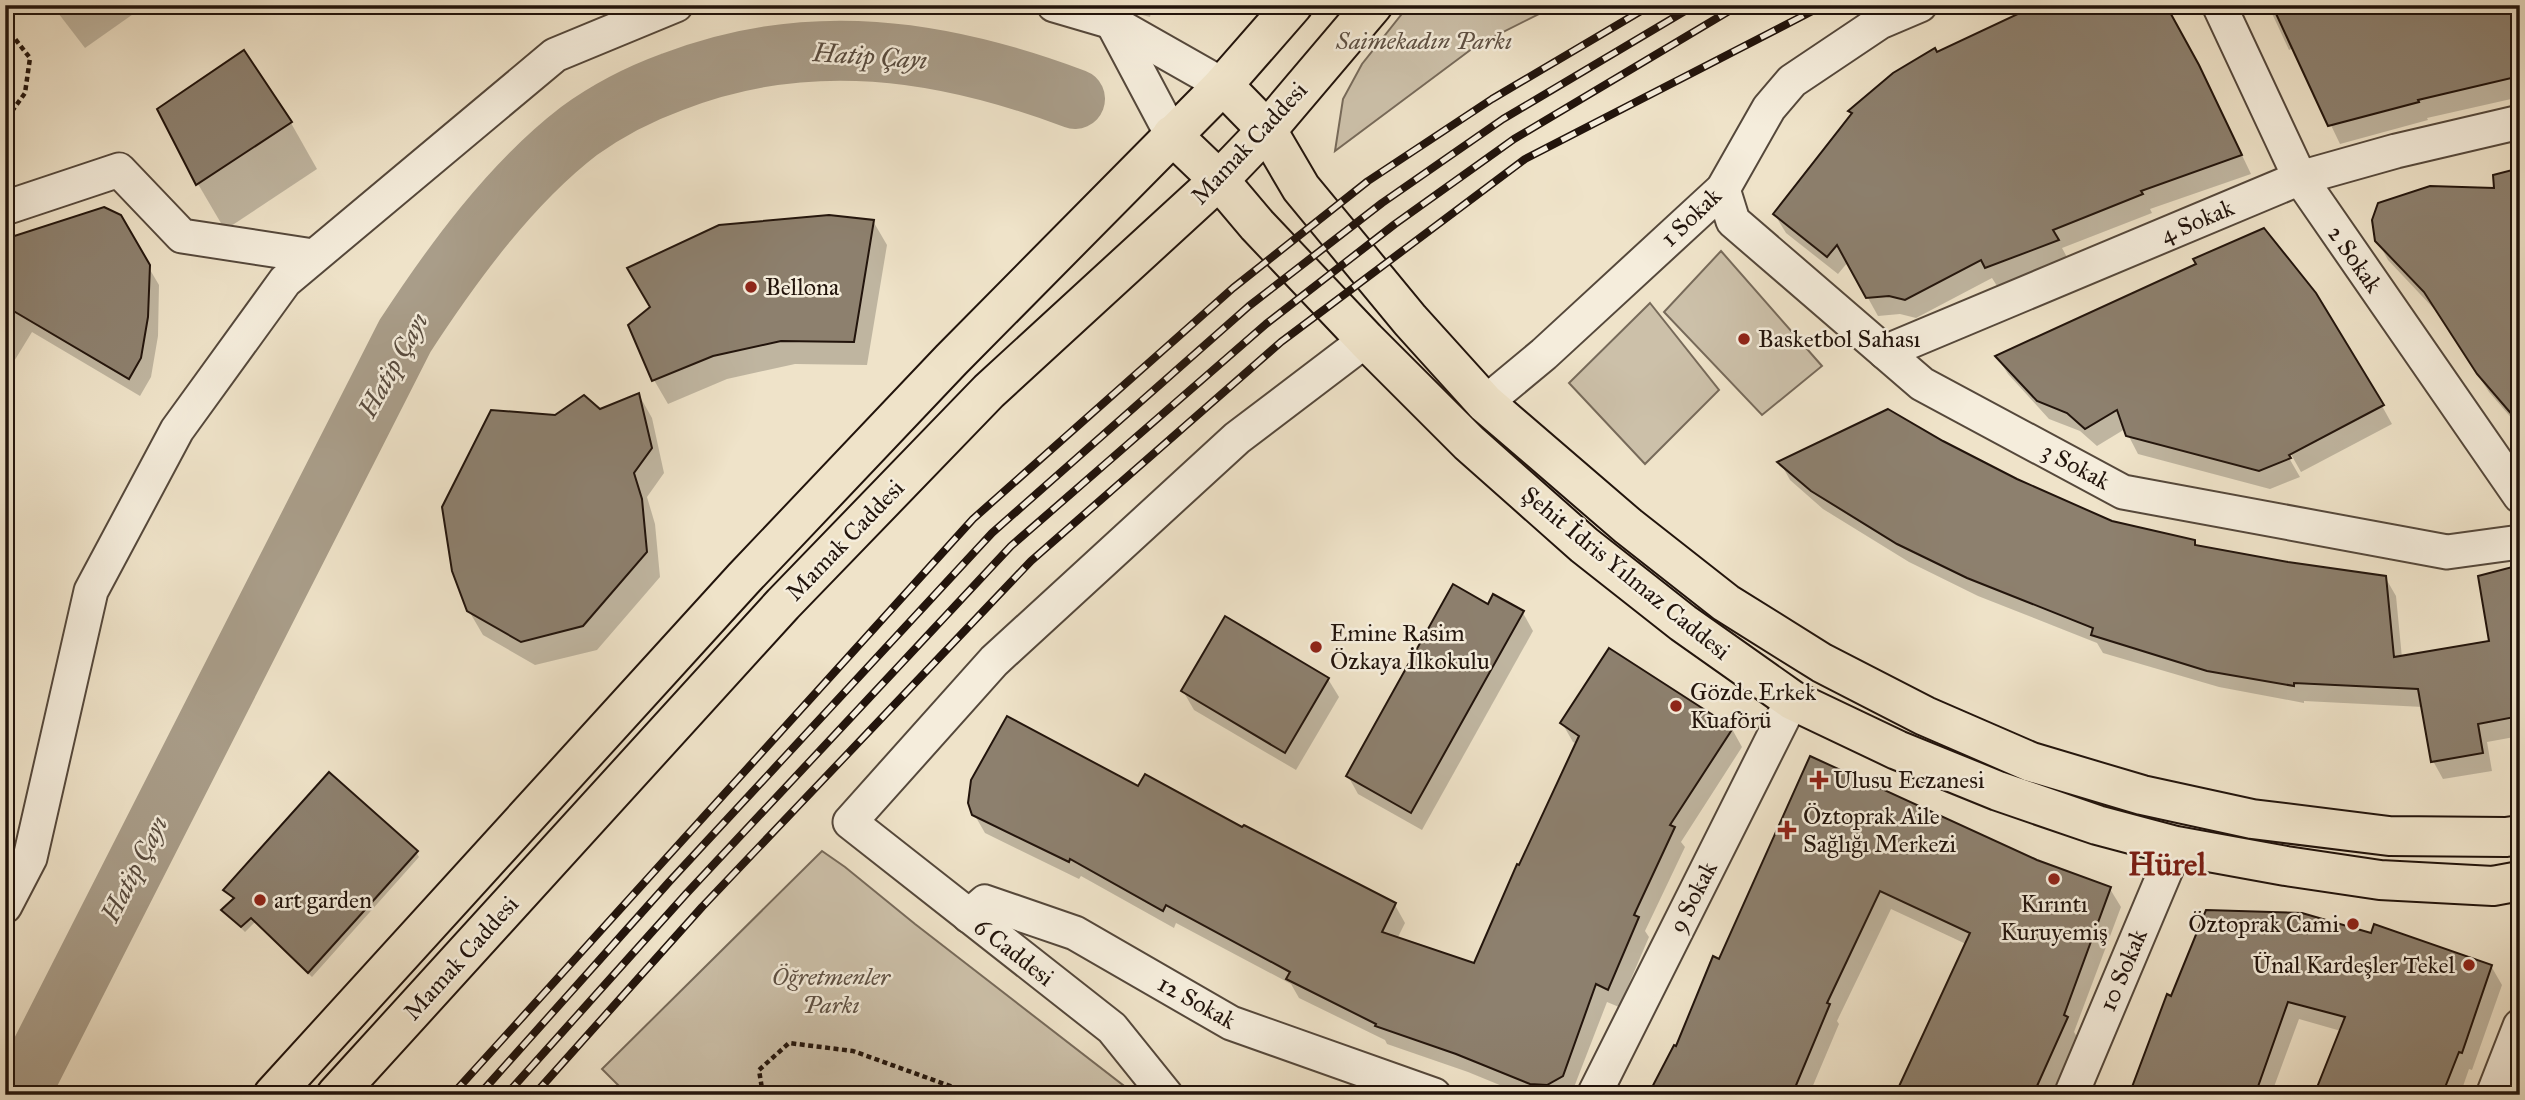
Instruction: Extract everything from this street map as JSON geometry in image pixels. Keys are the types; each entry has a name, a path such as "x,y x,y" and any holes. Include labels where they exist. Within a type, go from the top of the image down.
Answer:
{"main road":[{"name":"Mamak Caddesi","path":"272,1095 744,578 951,360 1223,85 1293,5"},
{"name":"Mamak Caddesi","path":"336,1095 792,594 989,391 1219,180 1267,130 1373,5"},
{"name":"Şehit İdris Yılmaz Caddesi","path":"1223,85 1267,130 1301,188 1410,320 1485,403 1628,526 1727,603 1822,663 1925,716 2031,762 2142,795 2252,819 2389,836 2520,835"},
{"name":"Şehit İdris Yılmaz Caddesi","path":"1171,135 1219,180 1257,225 1366,340 1469,443 1584,545 1683,623 1792,700 1897,750 1998,791 2097,825 2176,846 2380,880 2493,886 2520,881"}],"street":[{"path":"5,906 30,858 91,591 177,430 285,281 555,55 676,5"},
{"path":"1054,5 1112,22 1223,85"},
{"name":"1 Sokak","path":"1485,403 1544,354 1723,189 1769,108 1792,81 1880,22 1920,5"},
{"name":"2 Sokak","path":"2219,5 2300,178 2520,496"},
{"path":"1112,22 1171,135"},
{"name":"4 Sokak","path":"1885,352 2300,178 2396,151 2520,122"},
{"path":"5,208 119,170 182,236 313,256"},
{"name":"3 Sokak","path":"1723,189 1733,221 1922,384 2123,492 2447,552 2520,542"},
{"name":"6 Caddesi","path":"1166,1095 1112,1028 850,822 994,661 1237,438 1366,340"},
{"name":"9 Sokak","path":"1594,1095 1792,700"},
{"name":"10 Sokak","path":"2071,1095 2176,846"},
{"name":"12 Sokak","path":"969,916 985,902 1075,933 1231,1023 1434,1095"},
{"path":"2493,1095 2520,1026"}],"path":[{"path":"5,26 30,58 25,93 5,121"},
{"path":"763,1095 759,1070 789,1043 853,1051 975,1095"}],"green space":[{"name":"Saimekadın Parkı","path":"1409,5 1557,5 1477,45 1335,151 1343,99 1362,64"},
{"name":"Basketbol Sahası","path":"1721,251 1822,366 1762,415 1664,312"},
{"path":"1650,303 1719,390 1645,464 1569,383"},
{"name":"Öğretmenler Parkı","path":"822,851 1128,1089 1131,1095 628,1095 602,1069"}],"building":[{"path":"2037,5 2166,5 2199,65 2242,155 2141,191 2143,194 2053,230 2059,240 1985,268 1981,260 1905,300 1889,296 1866,298 1837,245 1827,257 1773,214 1852,113 1848,111 1893,73 1935,48 1937,52"},
{"path":"2272,5 2520,5 2520,76 2418,100 2419,102 2328,126"},
{"path":"244,50 292,122 196,185 157,109"},
{"path":"2520,168 2520,424 2477,374 2424,292 2375,241 2372,220 2378,203 2430,186 2494,188 2493,175"},
{"path":"104,207 121,215 150,265 148,317 141,358 129,379 5,306 5,239"},
{"name":"Bellona","path":"829,215 874,220 854,342 781,341 713,356 652,381 628,325 650,307 627,268 719,225"},
{"path":"2264,228 2316,293 2384,405 2289,455 2291,458 2259,471 2126,436 2117,410 2085,429 2067,413 2037,401 1995,356 2196,264 2193,259"},
{"path":"639,393 652,448 634,473 642,499 647,552 583,626 521,642 467,611 452,571 442,507 491,410 555,415 584,395 600,409"},
{"path":"1888,409 2017,479 2112,521 2195,540 2195,545 2386,576 2394,657 2489,641 2478,576 2520,565 2520,716 2478,724 2483,753 2431,762 2418,689 2294,683 2294,686 2207,671 2091,635 2093,628 1967,578 1897,544 1811,491 1777,462"},
{"name":"Emine Rasim Özkaya İlkokulu","path":"1453,584 1488,604 1493,594 1524,611 1411,813 1346,776"},
{"name":"Emine Rasim Özkaya İlkokulu","path":"1225,616 1329,678 1285,753 1181,691"},
{"path":"1609,648 1733,728 1670,825 1675,827 1634,915 1639,917 1608,990 1596,984 1563,1076 1547,1085 1530,1084 1456,1054 1375,1026 1376,1024 1286,979 1290,972 1166,905 1163,911 1070,859 1069,862 972,815 968,803 971,780 1007,716 1138,786 1145,774 1242,827 1244,825 1396,903 1382,932 1474,963 1517,864 1519,865 1579,736 1560,723"},
{"path":"1810,756 2037,860 2111,887 2064,1015 2068,1017 2033,1095 1895,1095 1970,933 1880,891 1827,1003 1830,1004 1792,1095 1648,1095 1674,1045 1676,1046 1713,956 1719,959"},
{"path":"329,772 418,851 308,973 251,918 241,927 221,910 234,898 223,890"},
{"path":"2206,910 2302,913 2371,933 2374,924 2492,965 2462,1053 2459,1052 2442,1095 2314,1095 2345,1017 2288,1002 2255,1095 2129,1095 2167,994 2171,996"}],"waterway":[{"name":"Hatip Çayı","path":"19,1095 405,336 463,253 529,175 579,131 624,103 672,82 723,65 774,55 824,51 875,52 925,58 975,68 1075,99"}],"railway":[{"path":"452,1095 973,519 1233,288 1368,181 1492,99 1651,5"},
{"path":"479,1095 669,882 992,533 1249,306 1382,203 1503,119 1695,5"},
{"path":"506,1095 686,894 1011,546 1266,324 1395,224 1514,139 1739,5"},
{"path":"534,1095 702,907 1031,561 1281,342 1525,159 1824,5"}],"place":[{"name":"Bellona","path":"751,287"},
{"name":"Basketbol Sahası","path":"1744,339"},
{"name":"Emine Rasim Özkaya İlkokulu","path":"1316,647"},
{"name":"Gözde Erkek Kuaförü","path":"1676,706"},
{"name":"Ulusu Eczanesi","path":"1819,780"},
{"name":"Öztoprak Aile Sağlığı Merkezi","path":"1787,830"},
{"name":"Kırıntı Kuruyemiş","path":"2054,879"},
{"name":"art garden","path":"260,900"},
{"name":"Öztoprak Cami","path":"2353,924"},
{"name":"Ünal Kardeşler Tekel","path":"2469,965"}],"district":[{"name":"Hürel","path":"2167,864"}]}
